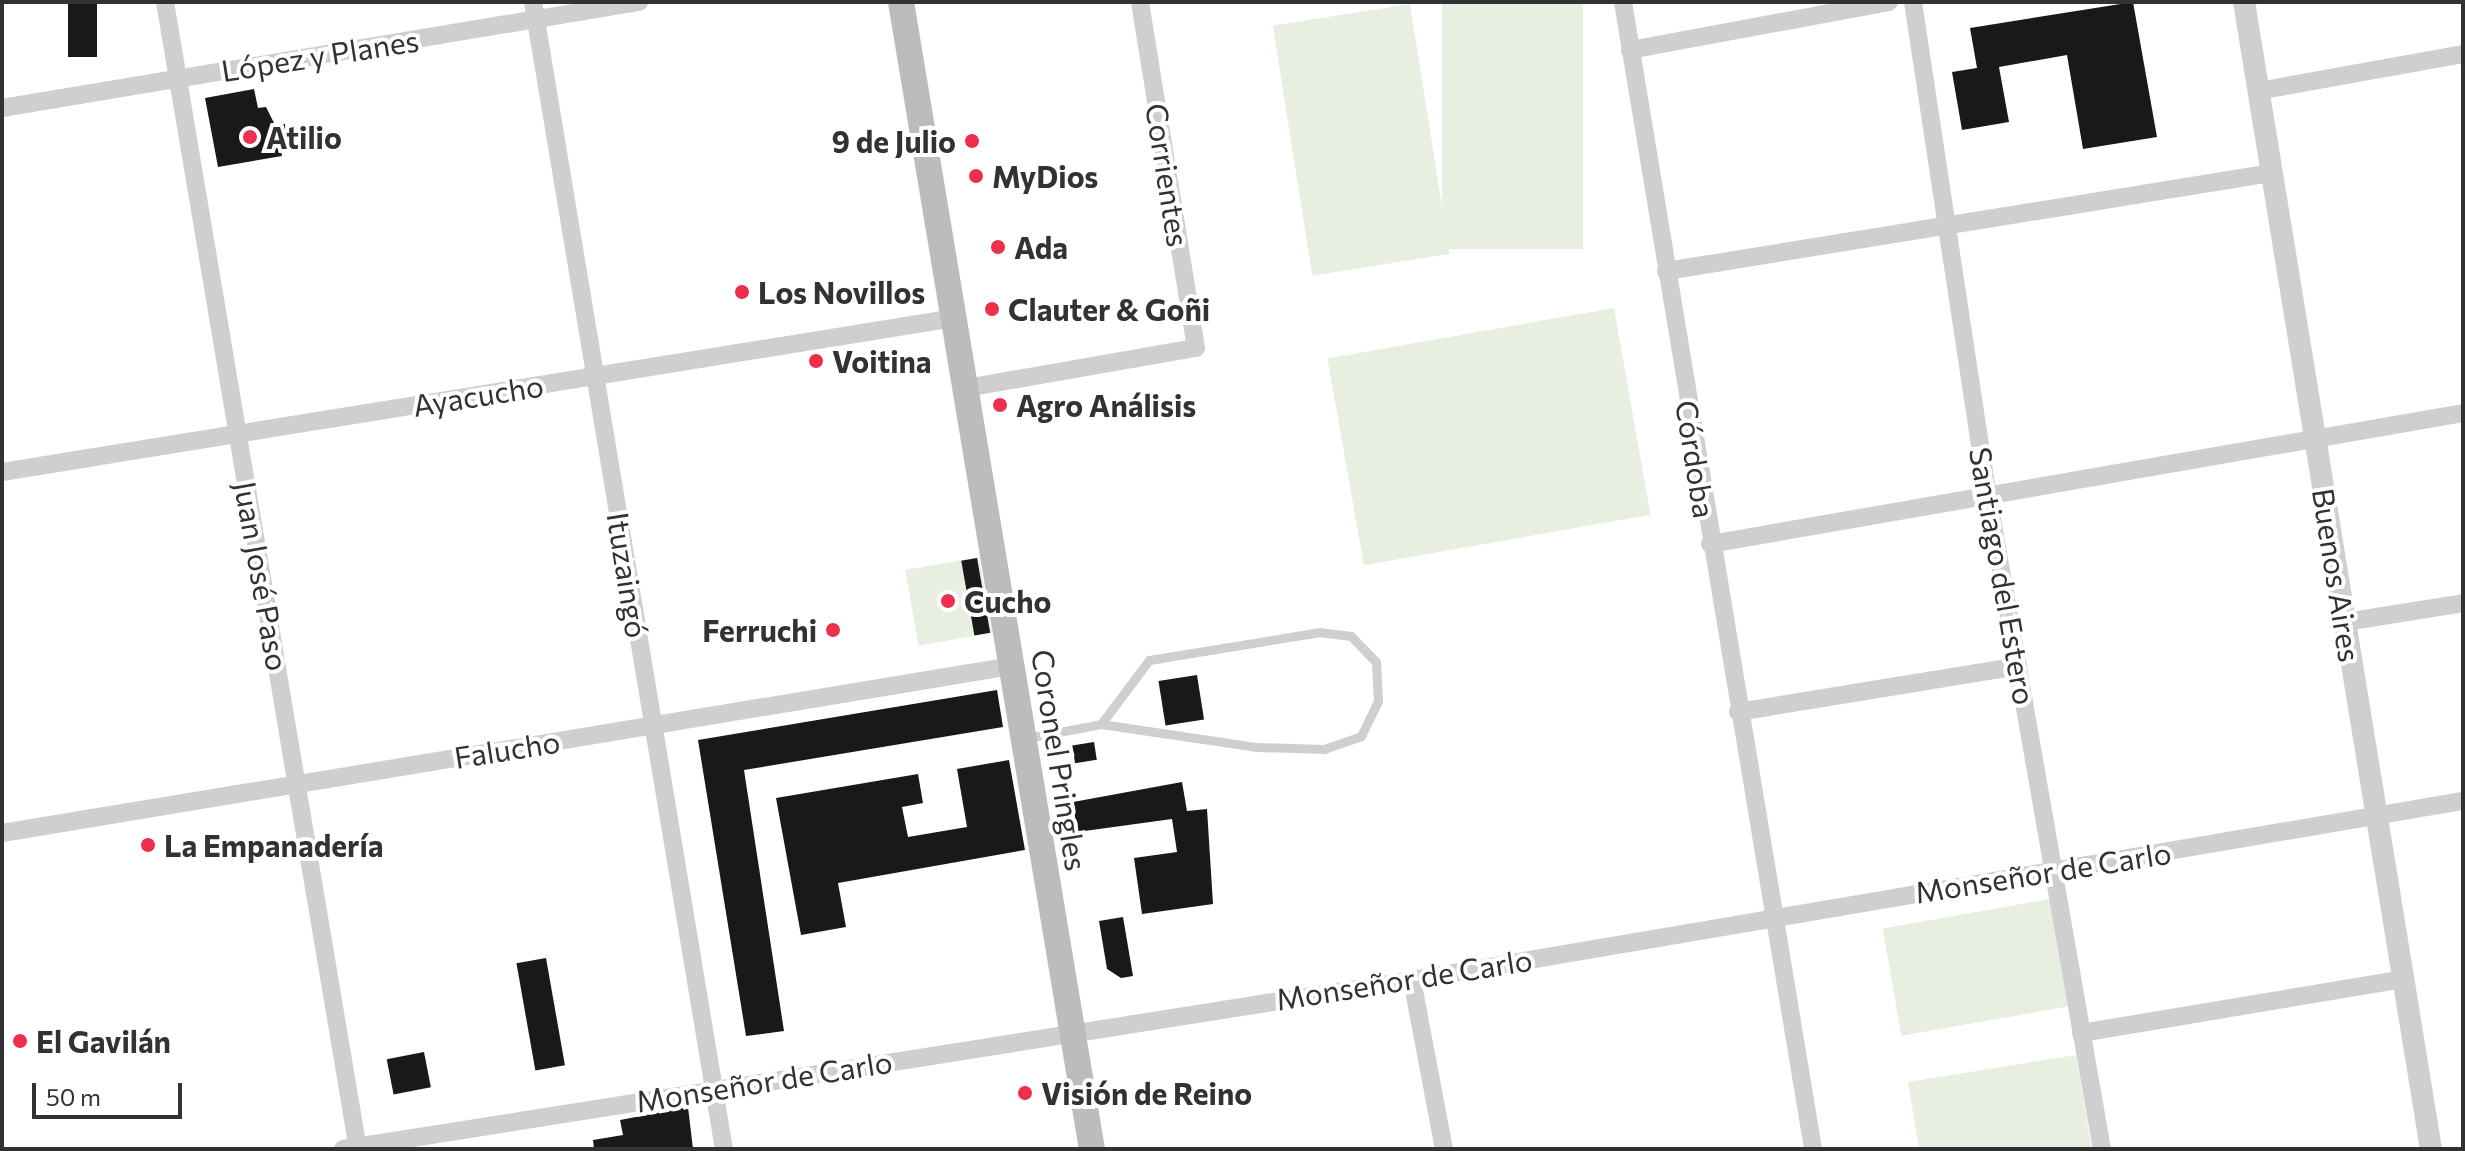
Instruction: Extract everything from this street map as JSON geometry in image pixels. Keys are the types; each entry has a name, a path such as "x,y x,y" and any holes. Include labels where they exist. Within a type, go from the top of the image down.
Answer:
{"main road":[{"name":"Coronel Pringles","path":"901,2 1092,1149"}],"street":[{"name":"Juan José Paso","path":"165,2 297,784 353,1148"},
{"name":"López y Planes","path":"2,108 178,79 534,11 639,2"},
{"name":"Corrientes","path":"966,388 1196,348 1140,2"},
{"name":"Córdoba","path":"1623,2 1771,915 1813,1149"},
{"path":"1630,50 1889,2"},
{"name":"Santiago del Estero","path":"1913,2 1988,496 2102,1149"},
{"name":"Buenos Aires","path":"2244,2 2431,1149"},
{"name":"Ituzaingó","path":"534,11 724,1149"},
{"path":"2258,91 2463,54"},
{"path":"1666,271 2272,173"},
{"name":"Ayacucho","path":"2,472 954,318"},
{"path":"1710,544 2315,436 2463,413"},
{"path":"2345,622 2463,603"},
{"name":"Falucho","path":"2,833 1012,666"},
{"path":"1738,712 2018,666"},
{"name":"Monseñor de Carlo","path":"353,1148 1073,1030 1412,980 1771,915 2055,871 2463,801"},
{"path":"2081,1033 2405,979"},
{"path":"1412,980 1444,1149"}],"lane":[{"path":"1024,739 1101,724 1257,747 1324,749 1361,736 1378,701 1376,662 1351,636 1320,632 1149,660 1101,724"}],"green space":[{"path":"1442,2 1583,2 1583,249 1442,249"},
{"path":"1410,4 1450,254 1312,276 1273,26"},
{"path":"1614,308 1650,515 1364,565 1327,359"},
{"name":"Cucho","path":"979,557 992,633 919,646 905,570"},
{"path":"2050,899 2069,1006 1902,1036 1883,929"},
{"path":"2076,1055 2092,1149 1919,1149 1908,1082"}],"building":[{"path":"68,2 97,2 97,57 68,57"},
{"path":"2133,2 2157,137 2083,149 2067,55 1999,67 2009,122 1962,130 1952,72 1977,68 1970,28"},
{"path":"254,89 258,108 266,107 275,125 285,124 288,144 280,145 282,156 218,167 205,98"},
{"path":"977,558 990,633 974,636 961,561"},
{"path":"1197,675 1204,719 1166,726 1158,681"},
{"path":"997,690 1003,727 744,770 784,1031 746,1036 698,740"},
{"path":"1094,742 1097,760 1075,763 1072,745"},
{"path":"1009,760 1025,850 838,883 846,927 801,935 776,798 918,774 923,803 902,807 908,837 967,827 957,769"},
{"path":"1182,782 1187,811 1207,809 1213,904 1142,914 1134,858 1177,852 1172,819 1077,832 1073,802"},
{"path":"1123,917 1133,976 1121,978 1107,969 1099,921"},
{"path":"546,958 565,1065 535,1071 516,963"},
{"path":"424,1052 431,1087 394,1095 387,1059"},
{"path":"688,1107 693,1149 594,1149 593,1140 623,1135 620,1120"}],"place":[{"name":"Atilio","path":"250,137"},
{"name":"9 de Julio","path":"972,141"},
{"name":"MyDios","path":"976,176"},
{"name":"Ada","path":"998,247"},
{"name":"Los Novillos","path":"742,292"},
{"name":"Clauter & Goñi","path":"992,309"},
{"name":"Voitina","path":"816,361"},
{"name":"Agro Análisis","path":"1000,405"},
{"name":"Cucho","path":"948,601"},
{"name":"Ferruchi","path":"833,630"},
{"name":"La Empanadería","path":"148,845"},
{"name":"El Gavilán","path":"20,1041"},
{"name":"Visión de Reino","path":"1025,1093"}]}
